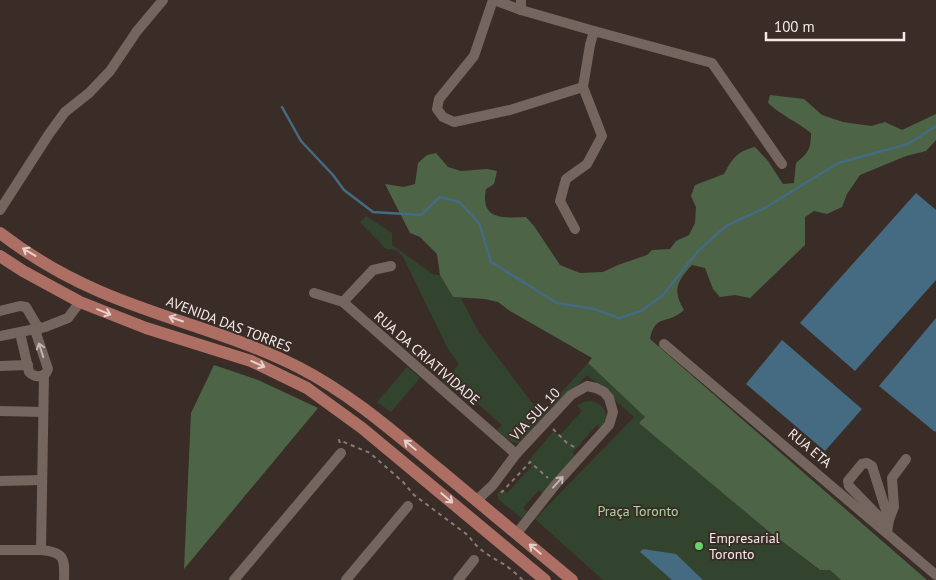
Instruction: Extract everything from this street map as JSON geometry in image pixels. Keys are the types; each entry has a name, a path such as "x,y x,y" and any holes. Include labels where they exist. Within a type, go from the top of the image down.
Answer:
{"main road":[{"name":"AVENIDA DAS TORRES","path":"0,233 54,268 101,292 259,349 300,368 350,398 372,414 572,580"},
{"name":"AVENIDA DAS TORRES","path":"0,256 23,271 80,302 146,328 250,361 306,388 362,428 545,580"}],"street":[{"path":"0,210 65,112 110,72 136,31 163,0"},
{"path":"583,87 510,110 454,122 443,117 437,109 439,99 474,56 494,0 521,5 594,32 712,63 782,164"},
{"path":"575,229 560,201 566,180 587,164 602,136 583,87 594,32"},
{"path":"343,302 373,270 391,266"},
{"name":"RUA DA CRIATIVIDADE","path":"314,293 343,302 516,454"},
{"path":"0,336 37,329 68,318 80,302"},
{"path":"0,311 20,306 26,307 37,329 48,368 44,375 40,550"},
{"path":"20,333 29,372 33,376 44,375"},
{"name":"RUA ETA","path":"664,344 888,526 936,575"},
{"path":"0,366 28,365"},
{"name":"VIA SUL 10","path":"476,501 493,485 516,454 545,422 578,390 587,386 604,392 612,404 612,418 609,425 556,484 517,534"},
{"path":"0,412 44,412"},
{"path":"234,580 341,453"},
{"path":"888,526 894,507 892,478 906,459"},
{"path":"867,463 872,466 888,526 849,486 848,481 862,464 867,463"},
{"path":"0,481 42,480"},
{"path":"346,580 408,506"},
{"path":"0,550 54,551 62,558 65,565 64,580"},
{"path":"458,580 474,560"}],"path":[{"path":"545,422 567,443 584,454"},
{"path":"341,453 339,440 370,453 414,494 469,536 488,556 500,562 523,580"},
{"path":"493,485 502,492 530,462 556,484"}],"green space":[{"path":"770,95 804,99 822,115 843,122 871,126 885,122 902,130 936,114 936,140 926,151 906,156 860,175 847,194 842,207 827,214 814,211 805,217 805,245 750,298 735,295 720,297 713,289 705,268 692,265 680,281 677,291 684,310 673,317 659,322 652,331 650,339 927,580 841,580 830,570 820,570 767,530 639,423 645,417 588,363 592,358 510,311 498,302 485,299 453,297 440,275 437,254 420,237 410,233 385,184 404,187 415,184 418,163 427,155 436,153 448,167 461,171 487,169 497,171 494,184 486,189 486,207 490,212 501,217 526,217 560,265 580,273 603,272 647,255 652,250 670,249 676,241 689,235 695,223 696,207 691,196 695,185 724,174 739,153 755,147 768,161 783,184 794,183 796,163 808,151 811,133 768,103"},
{"name":"Praça Toronto","path":"366,216 392,233 392,245 434,275 440,275 453,297 461,298 478,331 541,415 588,363 645,417 640,423 767,530 819,570 830,570 841,580 603,580 535,519 634,417 587,375 545,421 519,444 510,441 497,430 502,425 455,384 450,389 443,383 459,364 448,349 402,255 396,250 386,249 360,222"},
{"path":"214,365 258,380 318,408 184,569 191,413"},
{"path":"407,367 420,378 391,412 377,402"},
{"path":"592,401 602,406 606,412 602,430 597,425 572,453 577,458 544,495 539,490 523,508 527,512 522,518 520,517 498,499 497,494 502,489 507,493 532,466 528,461 554,431 559,436 582,411 577,406 583,402"}],"water":[{"path":"916,193 936,210 936,280 855,371 800,323"},
{"path":"936,318 936,431 935,432 879,386"},
{"path":"782,340 862,409 825,451 746,384"},
{"path":"643,549 676,554 703,580 672,580 640,552"}],"waterway":[{"path":"282,107 301,141 333,175 344,190 373,212 421,215 440,197 459,202 479,223 491,262 557,303 594,309 619,318 641,311 663,295 698,251 726,226 765,208 838,163 908,144 936,126"}],"place":[{"name":"Empresarial Toronto","path":"699,546"}]}
